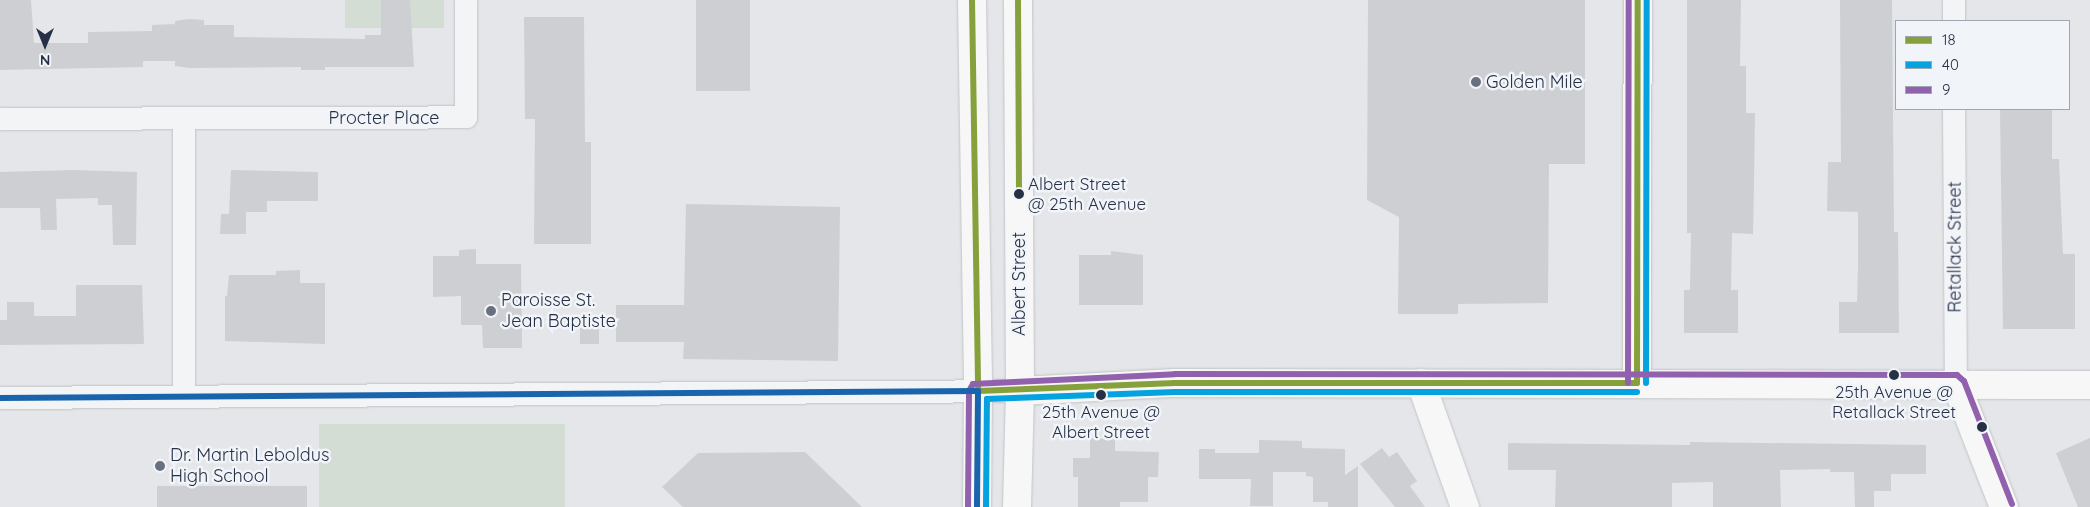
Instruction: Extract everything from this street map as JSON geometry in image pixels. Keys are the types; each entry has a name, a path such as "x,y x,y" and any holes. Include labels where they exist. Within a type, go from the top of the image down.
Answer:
{"street":[{"name":"Procter Place","path":"0,119 466,117 466,0"},
{"path":"972,0 978,391 976,507"},
{"name":"Albert Street","path":"1017,507 1020,391 1018,0"},
{"path":"1637,383 1638,0"},
{"path":"1954,0 1954,20"},
{"name":"Retallack Street","path":"1954,110 1956,384"},
{"path":"184,119 184,397"},
{"path":"0,398 1020,391 1175,383 2090,385"},
{"path":"1421,383 1465,507"},
{"path":"1956,384 2004,507"}],"shaded area":[{"path":"345,0 444,0 444,28 345,28"},
{"path":"319,424 565,424 565,507 319,507"}],"building":[{"path":"0,0 31,0 34,43 88,43 88,32 152,31 152,25 175,24 175,21 189,19 204,20 204,25 234,25 234,37 365,39 365,35 381,35 381,0 410,0 414,67 325,67 325,70 301,70 301,67 189,68 175,66 175,61 143,61 143,67 0,70"},
{"path":"696,0 750,0 750,91 696,91"},
{"name":"Golden Mile","path":"1368,0 1585,0 1585,164 1549,164 1548,303 1458,304 1458,314 1398,314 1399,217 1367,200"},
{"path":"1687,0 1741,0 1740,66 1746,66 1746,113 1755,113 1753,234 1732,233 1731,290 1738,290 1738,333 1684,333 1684,290 1690,290 1691,233 1687,233"},
{"path":"1840,0 1892,0 1894,232 1898,232 1899,333 1839,333 1839,302 1857,302 1858,267 1858,212 1827,211 1828,162 1841,162"},
{"path":"524,17 584,17 585,142 591,142 591,244 534,244 535,119 525,119"},
{"path":"2000,110 2052,110 2052,159 2059,159 2063,254 2075,254 2075,329 2003,329"},
{"path":"74,170 137,172 136,245 113,245 112,205 98,205 98,198 56,199 57,230 41,230 40,208 0,208 0,172"},
{"path":"231,170 318,172 318,201 267,201 267,212 246,212 246,234 220,234 221,214 229,214"},
{"path":"686,204 840,207 838,361 683,359 684,342 616,342 616,305 684,305"},
{"name":"Paroisse St. Jean Baptiste","path":"476,249 476,264 521,264 522,348 483,348 482,325 461,325 461,296 433,297 433,256 459,256 459,250"},
{"path":"1111,251 1143,255 1143,305 1079,305 1079,255 1111,255"},
{"path":"300,270 300,283 325,283 325,344 225,341 225,296 227,296 229,275 276,275 276,271"},
{"path":"76,285 142,285 144,344 0,345 0,320 7,320 7,302 34,302 34,316 76,316"},
{"path":"580,328 599,328 599,344 580,344"},
{"path":"1090,438 1115,439 1115,451 1159,452 1158,477 1148,477 1148,502 1120,502 1120,507 1078,507 1078,477 1073,477 1073,458 1090,458"},
{"path":"2090,438 2090,507 2078,507 2056,453"},
{"path":"1259,440 1302,441 1302,448 1345,449 1345,475 1358,466 1358,507 1328,507 1328,502 1313,502 1313,477 1306,476 1306,472 1273,472 1273,506 1250,506 1251,479 1199,479 1199,449 1215,449 1215,453 1259,453"},
{"path":"1690,442 1926,445 1926,474 1891,474 1891,491 1874,491 1874,507 1855,507 1854,472 1830,472 1830,469 1780,470 1781,507 1713,507 1713,482 1672,483 1672,507 1555,507 1556,470 1508,470 1508,443 1690,445"},
{"path":"1382,448 1389,457 1397,452 1417,481 1410,486 1425,507 1395,507 1360,464"},
{"path":"805,452 862,507 683,507 662,487 698,453"},
{"name":"Dr. Martin Leboldus High School","path":"157,486 307,486 307,507 157,507"}],"transit line":[{"name":"18","path":"972,0 978,391 1175,383 1637,383"},
{"name":"18","path":"1018,0 1019,194"},
{"name":"9","path":"1628,383 1629,0"},
{"name":"18","path":"1637,383 1638,0"},
{"name":"40","path":"1646,383 1647,0"},
{"name":"9","path":"968,507 969,391 973,384 1175,374 1957,375 1964,381 2012,504"},
{"path":"0,398 978,391 977,507"},
{"name":"40","path":"986,507 987,399 1175,392 1637,392"}],"place":[{"name":"Golden Mile","path":"1476,82"},
{"name":"Albert Street @ 25th Avenue","path":"1019,194"},
{"name":"Paroisse St. Jean Baptiste","path":"491,311"},
{"name":"25th Avenue @ Retallack Street","path":"1894,375"},
{"name":"25th Avenue @ Albert Street","path":"1101,395"},
{"name":"Dr. Martin Leboldus High School","path":"160,466"}]}
